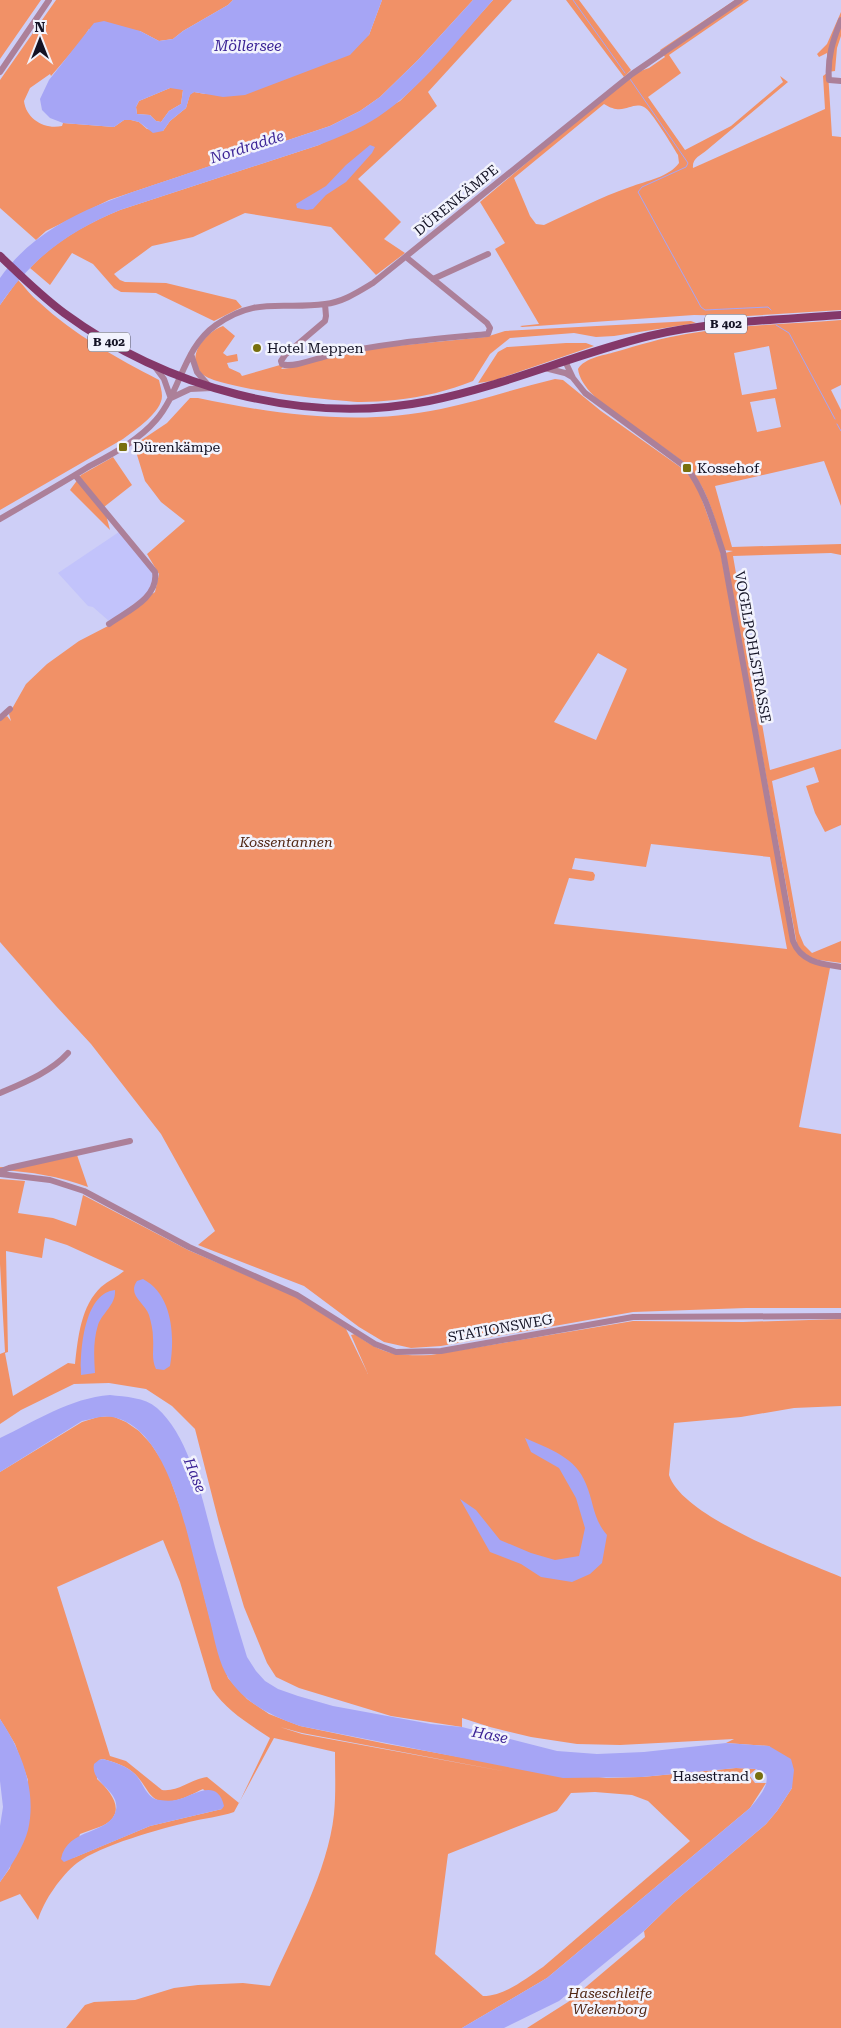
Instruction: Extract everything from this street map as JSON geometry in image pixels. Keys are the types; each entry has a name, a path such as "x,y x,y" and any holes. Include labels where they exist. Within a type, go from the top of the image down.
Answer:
{"main road":[{"name":"B 402","path":"0,256 65,314 119,348 155,367 211,387 285,403 337,408 403,405 462,393 614,346 686,329 731,323 841,315"}],"street":[{"path":"0,72 49,0"},
{"name":"DÜRENKÄMPE","path":"0,519 140,436 155,421 170,398 191,354 205,334 215,325 237,312 271,304 325,304 342,300 373,283 632,74 740,0"},
{"path":"841,20 831,44 828,72 829,80 841,81"},
{"path":"433,279 488,254"},
{"path":"325,304 325,321 285,355 281,361 282,364 286,366 293,365 319,357 381,344 488,334 490,328 487,323 406,257"},
{"path":"191,354 196,372 211,387"},
{"name":"VOGELPOHLSTRASSE","path":"565,361 573,378 585,393 687,468 696,480 705,498 723,552 793,941 796,950 809,960 841,967"},
{"path":"155,367 166,382 170,398 190,389 211,387"},
{"path":"545,368 565,373 573,378"},
{"path":"74,475 141,552 155,572 156,579 148,596 109,624"},
{"path":"0,718 10,709"},
{"path":"0,1093 47,1070 60,1062 68,1053"},
{"path":"0,1174 1,1171 9,1168 130,1141"},
{"name":"STATIONSWEG","path":"0,1174 50,1180 84,1191 189,1247 297,1295 375,1344 396,1352 441,1351 633,1318 841,1316"}],"shaded area":[{"path":"119,532 154,575 149,593 109,621 93,607 88,606 58,573"}],"green space":[{"path":"0,0 41,0 0,59"},
{"path":"56,0 233,0 173,39 159,41 140,31 89,29 51,76 50,74 30,88 24,101 28,113 43,125 56,127 62,126 63,123 114,127 124,120 131,120 139,122 147,129 163,131 170,121 186,108 190,94 194,92 205,94 369,35 382,0 473,0 418,60 380,97 360,111 330,126 109,200 46,231 36,240 0,208 0,80"},
{"path":"493,0 512,0 428,92 437,106 358,179 401,222 384,239 405,253 376,275 331,227 245,213 193,237 152,246 114,274 125,282 166,283 236,300 242,307 214,321 156,293 121,292 114,288 93,264 72,253 50,285 30,268 60,241 107,215 319,145 400,101"},
{"path":"566,0 579,0 631,70 624,77"},
{"path":"735,0 749,0 669,55 681,73 648,97 685,150 731,126 783,82 780,76 788,82 697,158 693,168 825,109 823,76 827,73 827,53 819,57 817,54 827,44 841,12 841,36 837,48 835,71 828,72 832,136 841,137 841,310 748,316 694,315 520,326 539,324 495,249 505,243 480,202 632,74 649,68 665,57 660,50","holes":["604,104 611,108 644,107 662,129 678,155 679,163 675,168 657,178 608,195 544,225 536,224 530,216 514,178"]},
{"path":"170,88 183,90 181,104 169,111 161,122 156,121 150,115 137,114 136,107 139,101"},
{"path":"18,280 52,314 81,335 159,380 162,396 158,408 153,414 141,426 123,439 0,510 0,305"},
{"path":"841,320 841,385 831,390 841,410 841,506 824,461 715,486 732,547 841,544 841,555 831,553 733,556 770,770 841,749 841,825 825,832 815,813 806,786 819,782 814,767 772,781 799,933 804,945 812,953 841,941 841,963 812,959 798,950 725,553 733,551 724,550 706,496 688,467 662,446 608,409 583,382 578,369 585,362 595,358 677,336 744,327","holes":["769,346 777,389 742,395 734,353","775,398 781,427 757,432 750,402"]},
{"path":"691,321 696,323 614,336 596,337 574,333 510,338 490,354 473,381 435,393 387,401 348,401 303,397 251,389 211,379 201,373 195,361 198,348 203,341 212,332 223,326 235,336 223,353 227,356 237,354 238,361 227,363 229,368 240,373 242,376 280,365 283,367 281,369 290,368 355,350 486,337 505,331"},
{"path":"586,343 594,346 492,381 478,383 498,352 507,347"},
{"name":"Kossentannen","path":"555,379 563,380 601,411 683,469 696,483 720,550 796,951 830,968 799,1127 841,1134 841,1308 746,1308 633,1312 441,1346 411,1348 384,1342 359,1327 304,1286 198,1245 215,1231 161,1134 91,1044 0,942 0,720 7,716 11,721 9,714 26,684 47,664 79,641 108,626 155,592 159,574 147,554 185,521 161,502 145,481 134,445 167,423 190,398 319,416 380,417 441,409","holes":["598,653 627,669 596,740 554,722","651,844 770,857 787,949 554,924 569,878 594,880 595,875 593,872 572,869 575,858 646,867"]},
{"path":"113,457 132,485 104,507 110,530 70,490 81,475"},
{"path":"77,1155 88,1187 45,1175 0,1170 0,1167"},
{"name":"Haseschleife Wekenborg","path":"0,1179 25,1181 18,1213 53,1218 76,1226 83,1195 188,1250 295,1296 346,1329 368,1374 351,1335 355,1334 374,1346 391,1353 431,1355 633,1321 743,1322 841,1319 841,1406 794,1408 741,1417 674,1423 669,1475 678,1491 719,1521 772,1548 841,1577 841,2028 527,2028 568,2002 645,1937 644,1931 674,1902 766,1824 792,1788 769,1746 726,1743 734,1739 620,1745 577,1744 531,1737 462,1718 462,1727 391,1716 299,1688 276,1677 267,1663 244,1607 219,1523 195,1429 172,1406 146,1389 109,1383 74,1384 21,1410 0,1424 0,1354 5,1352 0,1264","holes":["45,1238 67,1245 124,1271 101,1287 89,1303 82,1322 75,1364 68,1363 13,1396 5,1353 8,1352 6,1251 42,1258"]},
{"path":"112,1416 126,1422 139,1431 151,1444 166,1467 185,1521 218,1650 228,1678 247,1699 269,1714 300,1726 482,1761 606,1778 642,1777 736,1768 756,1769 749,1775 755,1783 766,1783 750,1808 547,1978 462,2028 66,2028 85,2005 94,2002 135,2000 174,1988 198,1985 243,1983 270,1986 299,1924 325,1858 335,1806 335,1752 274,1738 240,1801 270,1738 231,1710 212,1689 180,1582 163,1540 57,1587 110,1756 126,1761 162,1790 174,1789 207,1777 239,1803 234,1812 147,1833 88,1856 71,1868 59,1881 44,1904 38,1920 20,1894 0,1902 0,1882 10,1868 28,1780 15,1744 0,1719 0,1472 82,1422 98,1417","holes":["280,1727 302,1733 508,1772 302,1734","99,1760 107,1760 128,1769 135,1774 155,1799 168,1802 187,1797 203,1789 222,1809 150,1826 73,1858 80,1834 110,1821 116,1809 112,1796 97,1779","595,1792 632,1795 648,1801 690,1841 543,1967 507,1990 483,1996 435,1954 448,1854 557,1811 571,1793"]}],"water":[{"name":"Möllersee","path":"233,0 382,0 369,35 350,55 245,95 223,97 194,92 190,95 186,108 170,121 163,131 153,133 139,122 131,120 124,120 114,127 63,123 50,118 42,110 40,99 49,80 94,23 104,21 140,31 159,41 173,39 183,31 228,5","holes":["170,88 183,90 181,104 169,111 161,122 156,121 150,115 137,114 136,107 139,101"]},
{"path":"473,0 493,0 424,78 410,92 378,117 357,129 319,145 120,210 102,218 84,227 53,248 25,273 0,305 0,278 18,256 38,238 61,223 110,200 330,126 360,111 380,97 418,60"},
{"path":"370,145 375,147 372,153 346,182 326,195 313,209 297,208 296,204 326,186 346,165"},
{"path":"143,1279 161,1295 170,1318 172,1355 170,1366 164,1370 156,1369 154,1365 153,1332 150,1318 134,1291 137,1281"},
{"path":"115,1290 113,1300 100,1320 96,1331 94,1349 95,1373 81,1375 83,1338 90,1312 96,1301 105,1294"},
{"name":"Hase","path":"110,1395 135,1398 152,1404 169,1421 179,1437 195,1475 247,1657 265,1681 278,1689 333,1706 431,1724 462,1727 557,1751 597,1754 644,1752 726,1743 769,1746 791,1759 794,1770 792,1788 766,1824 674,1902 644,1931 559,2001 504,2028 462,2028 547,1978 750,1808 765,1788 766,1774 756,1769 736,1768 642,1777 563,1778 300,1726 260,1708 236,1688 223,1667 176,1495 168,1474 145,1436 130,1424 112,1417 82,1421 0,1472 0,1438 67,1405"},
{"path":"525,1438 561,1455 576,1467 589,1491 596,1517 607,1535 602,1563 590,1574 572,1582 541,1577 521,1564 490,1552 460,1499 476,1510 500,1540 531,1553 555,1560 579,1556 585,1528 576,1498 559,1468 531,1452"},
{"path":"0,1719 21,1758 26,1772 31,1801 26,1836 16,1857 0,1882 0,1826 3,1807 0,1781"},
{"path":"103,1759 132,1771 148,1794 155,1799 164,1801 174,1800 210,1790 216,1792 221,1797 224,1806 222,1809 150,1826 64,1862 61,1859 71,1841 106,1824 116,1810 114,1797 100,1782 94,1771 94,1764"}],"waterway":[{"path":"573,0 625,73"},
{"path":"630,79 688,163 686,167 642,187 638,192 701,307 705,310 768,307 771,310"},
{"path":"776,325 789,333 835,419"},
{"path":"837,424 841,431"}],"place":[{"name":"Hotel Meppen","path":"257,348"},
{"name":"Dürenkämpe","path":"123,447"},
{"name":"Kossehof","path":"687,468"},
{"name":"Hasestrand","path":"759,1776"}],"water label":[{"name":"Nordradde","path":"247,147"}]}
